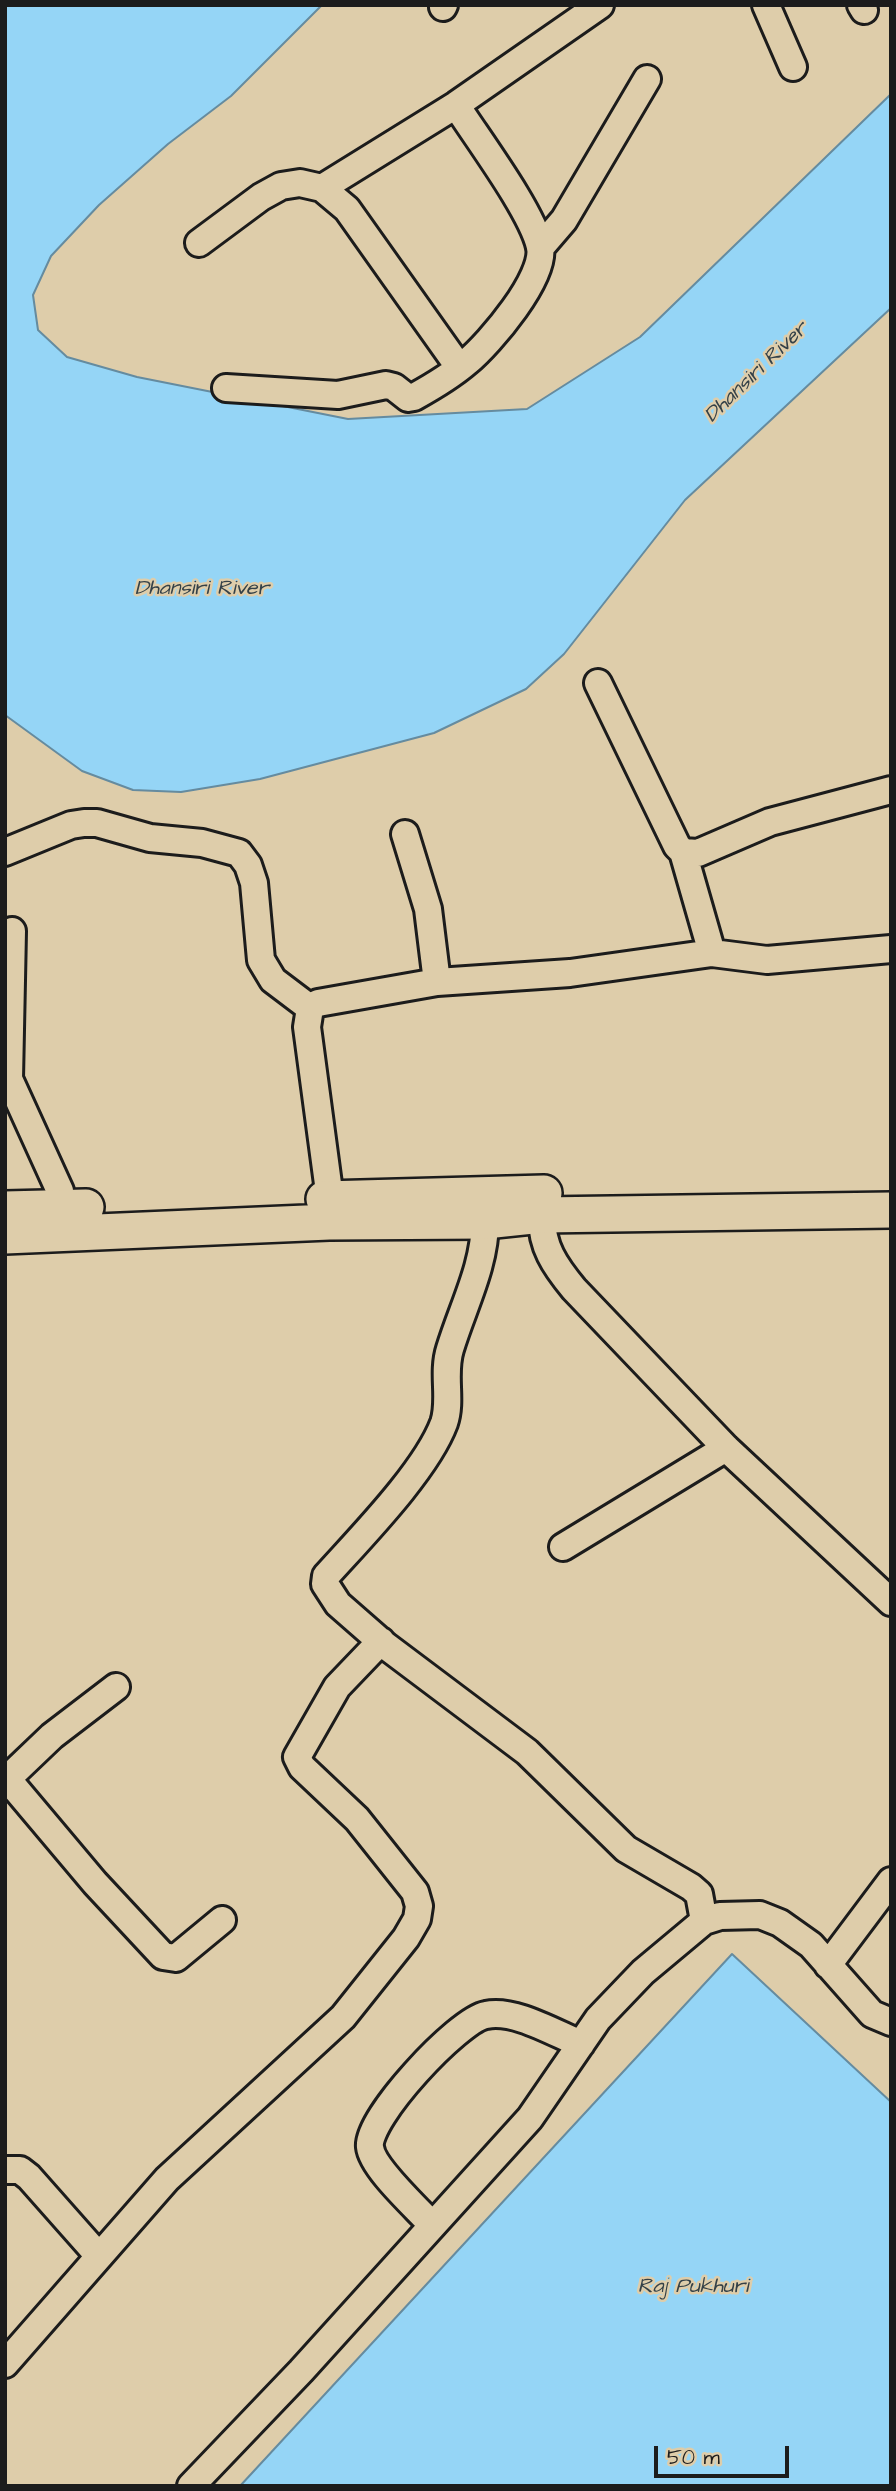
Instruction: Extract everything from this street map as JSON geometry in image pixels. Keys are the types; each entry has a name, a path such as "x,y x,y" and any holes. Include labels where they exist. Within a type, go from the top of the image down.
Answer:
{"main road":[{"path":"5,1209 891,1185"},
{"path":"5,1236 329,1222 485,1221 542,1215 891,1210"}],"street":[{"path":"766,5 793,67"},
{"path":"322,188 456,105 588,8"},
{"path":"540,248 564,220 647,79"},
{"path":"226,388 338,396 386,385 394,387 408,398 420,394 459,368 494,335 530,284 539,264 540,248 514,195 456,105"},
{"path":"199,243 261,197 281,186 300,183 322,188 347,209 459,368"},
{"path":"598,683 677,846 683,852 712,953"},
{"path":"683,852 698,853 770,822 891,790"},
{"path":"5,852 71,825 97,823 150,838 213,845 239,853 248,865 254,883 261,960 273,980 310,1009"},
{"path":"405,834 428,909 437,982"},
{"path":"12,931 9,1079 60,1191 61,1208"},
{"path":"310,1009 329,1000 437,982 570,973 712,953 767,960 891,949"},
{"path":"310,1009 307,1027 330,1199"},
{"path":"542,1215 541,1230 552,1262 726,1448 891,1602"},
{"path":"485,1221 480,1266 448,1353 444,1376 447,1406 437,1439 424,1461 326,1576 325,1584 338,1604 381,1641 527,1752 626,1849 699,1894 704,1921"},
{"path":"563,1547 726,1448"},
{"path":"5,2364 167,2179 343,2017 406,1938 417,1919 419,1906 415,1892 357,1819 302,1767 297,1757 337,1687 381,1641"},
{"path":"116,1687 58,1731 6,1778 95,1883 163,1956 176,1958 222,1920"},
{"path":"828,1965 891,1881"},
{"path":"191,2486 301,2371 530,2118 598,2019 643,1972 704,1921 720,1916 760,1915 780,1923 811,1945 872,2014 891,2022"},
{"path":"432,2225 377,2162 370,2148 370,2133 380,2116 453,2035 473,2019 487,2015 507,2015 581,2044"},
{"path":"5,2169 19,2170 29,2177 98,2255"}],"water":[{"name":"Dhansiri River","path":"5,5 322,5 231,96 168,144 99,205 51,256 33,295 38,330 67,357 137,377 348,419 527,409 640,337 891,94 891,308 685,500 564,654 526,689 434,733 260,779 181,792 133,790 82,771 5,715"},
{"name":"Raj Pukhuri","path":"732,1954 891,2102 891,2486 240,2486"}]}
